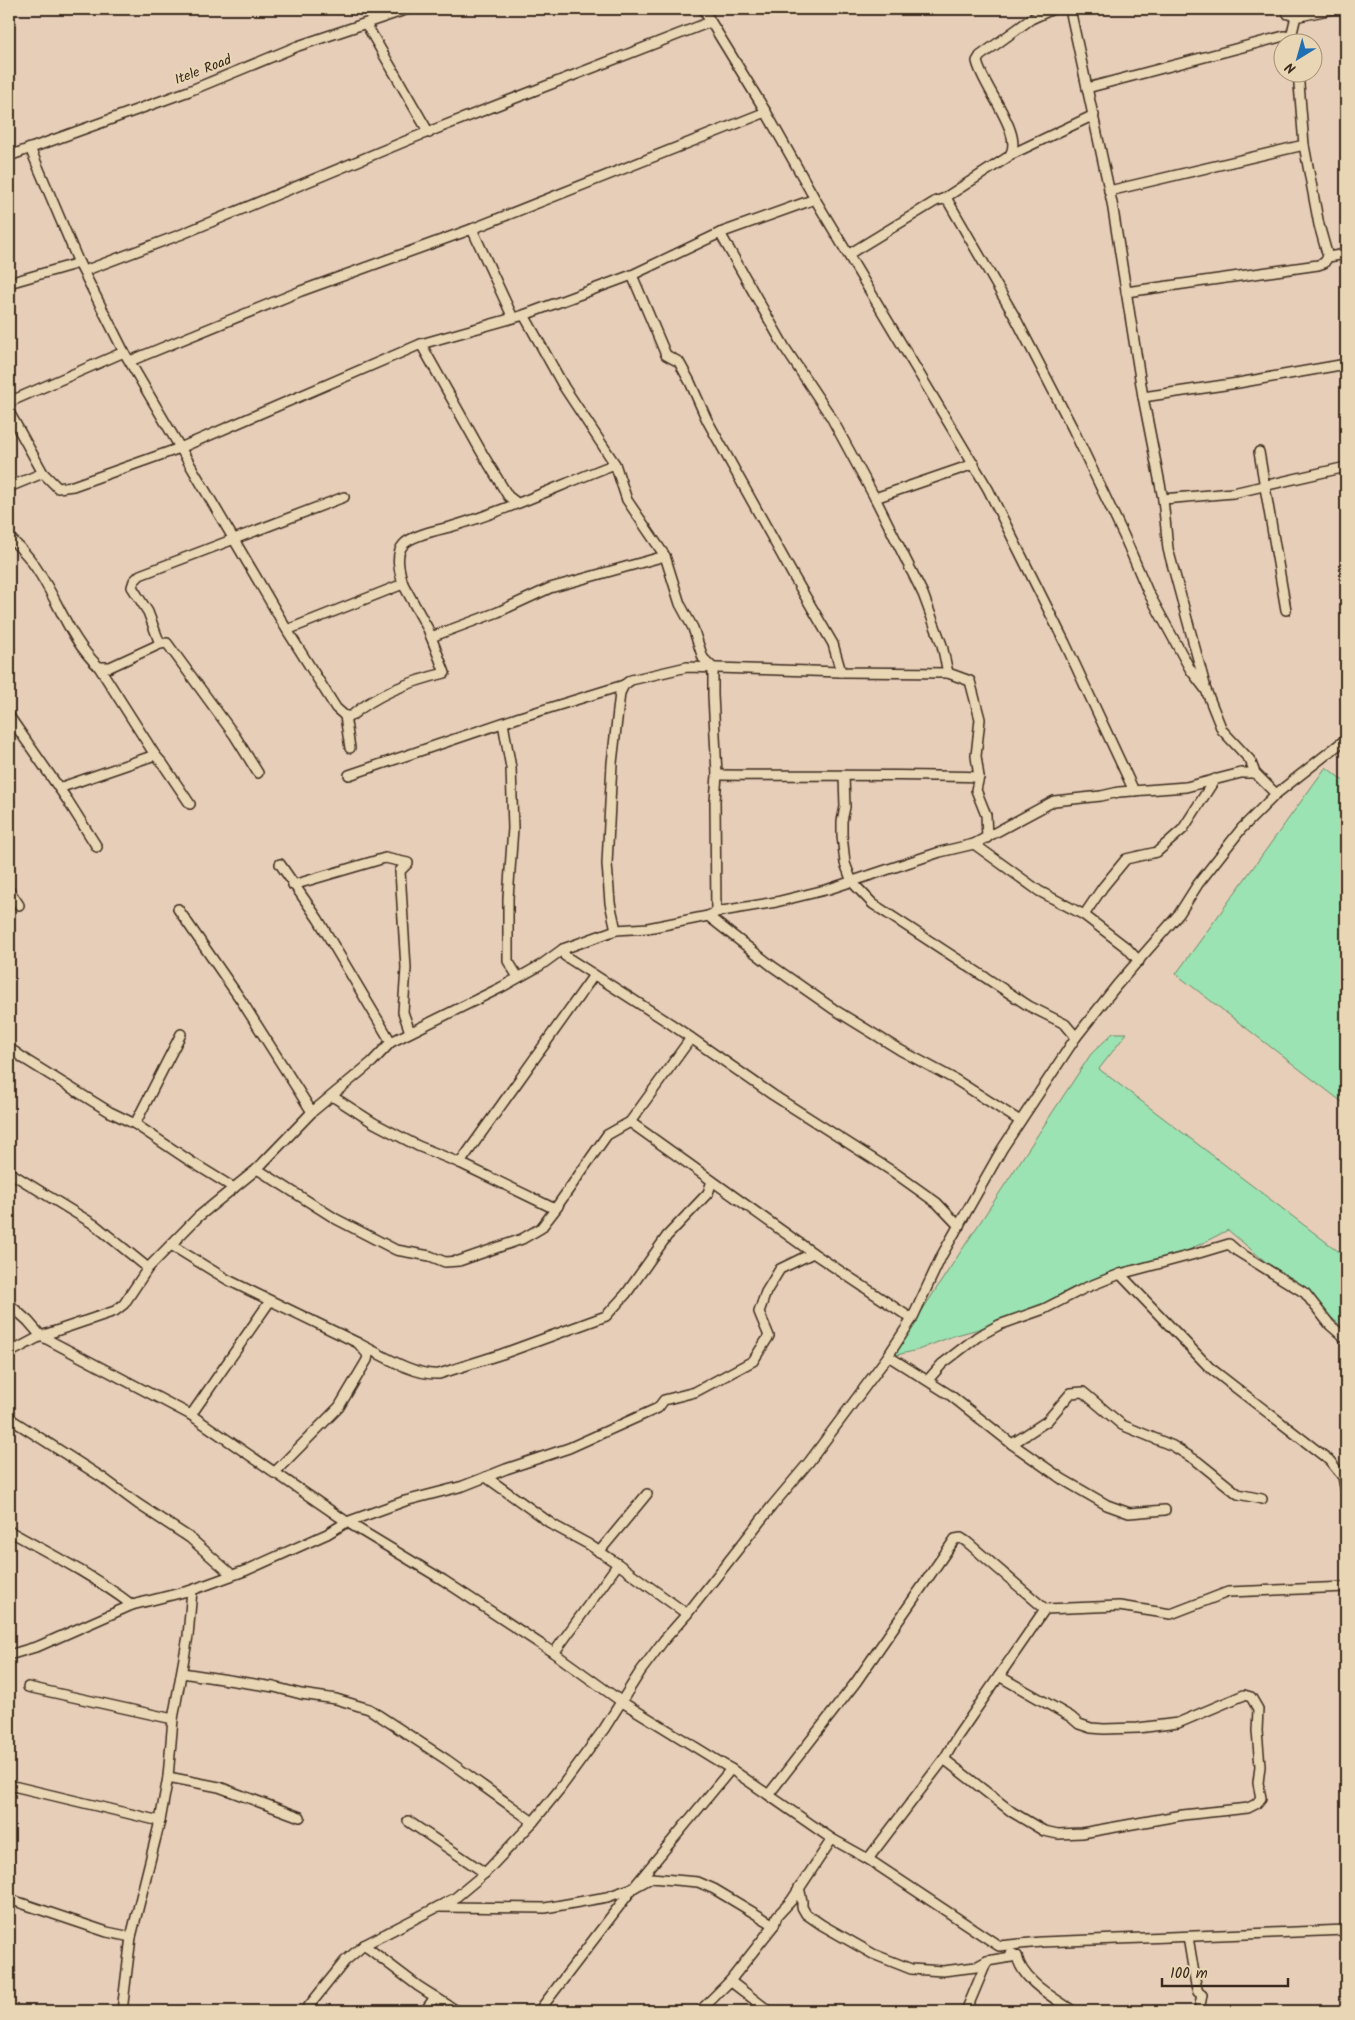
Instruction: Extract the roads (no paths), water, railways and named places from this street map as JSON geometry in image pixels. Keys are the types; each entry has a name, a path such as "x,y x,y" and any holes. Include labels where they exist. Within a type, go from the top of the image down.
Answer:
{"street":[{"name":"Itele Road","path":"9,156 188,91 298,46 408,9"},
{"path":"703,9 974,464 1065,643 1134,791"},
{"path":"1012,154 1014,141 1010,127 984,81 976,61 984,52 1031,19 1053,9"},
{"path":"1070,9 1109,191 1143,397 1163,500 1168,549 1206,690 1222,730 1250,760 1255,773 1276,794"},
{"path":"1286,9 1288,14 1296,16 1333,9"},
{"path":"1295,32 1296,16"},
{"path":"84,271 182,234 429,132 710,22"},
{"path":"366,24 429,132"},
{"path":"1087,88 1272,39"},
{"path":"1299,82 1304,145 1319,224 1328,257"},
{"path":"130,361 301,291 472,229 766,112"},
{"path":"849,254 936,201 943,199 1012,154 1094,115"},
{"path":"1109,191 1304,145"},
{"path":"30,148 79,263 124,352 287,630 336,708 345,716 350,748"},
{"path":"9,412 43,473 58,488 65,488 180,448 421,344 524,315 632,276 720,232 815,199"},
{"path":"943,199 948,200 953,208 991,279 1016,319 1073,429 1124,536 1148,592 1190,670 1206,690"},
{"path":"472,229 513,318"},
{"path":"720,232 785,348 831,417 875,498 923,594 942,645 948,673"},
{"path":"1126,292 1318,266 1324,263 1328,257 1346,254"},
{"path":"9,283 79,263"},
{"path":"632,276 666,355 679,362 707,420 833,644 841,672"},
{"path":"524,315 564,388 615,464 627,500 665,556 680,604 693,628 703,658 713,668 713,714 717,775 712,914"},
{"path":"421,344 482,453 508,496 517,503"},
{"path":"9,402 124,352"},
{"path":"1143,397 1346,364"},
{"path":"1259,452 1286,610"},
{"path":"345,716 350,716 360,708 411,681 444,673 432,636 403,584 399,567 400,550 404,543 421,535 477,519 615,464"},
{"path":"875,498 974,464"},
{"path":"1163,500 1233,493 1346,467"},
{"path":"9,487 43,473"},
{"path":"160,644 148,612 132,587 134,580 140,575 344,497"},
{"path":"9,537 33,563 88,656 99,667 155,755 190,804"},
{"path":"432,636 498,612 550,588 665,556"},
{"path":"287,630 403,584"},
{"path":"99,667 110,667 166,643 171,647 235,736 258,773"},
{"path":"348,775 624,685 631,680 687,667 948,673 970,681 980,719 976,756 979,777 976,790 986,815 988,838"},
{"path":"616,930 610,903 608,855 612,764 620,693 624,685"},
{"path":"9,716 97,847"},
{"path":"503,723 511,768 513,828 508,898 508,961 518,977"},
{"path":"305,2011 345,1961 364,1945 455,1898 485,1873 533,1822 559,1790 664,1640 809,1462 888,1356 912,1319 942,1255 1002,1149 1076,1037 1179,914 1198,884 1242,828 1276,794 1346,740"},
{"path":"59,788 155,755"},
{"path":"9,1352 41,1336 114,1311 124,1304 148,1268 198,1217 257,1169 312,1112 372,1062 391,1042 518,977 563,949 616,930 648,928 776,902 852,882 940,852 974,844 1054,801 1134,791 1186,787 1241,773 1255,773"},
{"path":"717,775 844,776 897,774 979,777"},
{"path":"844,776 845,807 842,835 845,864 852,882 872,904 1030,1006 1065,1024 1076,1037"},
{"path":"1084,915 1103,887 1126,859 1157,852 1184,829 1215,779"},
{"path":"974,844 1039,891 1084,915 1128,948 1139,961"},
{"path":"293,885 385,858 408,863 400,871 406,968 404,1012 410,1032"},
{"path":"280,864 318,920 391,1042"},
{"path":"9,890 19,905"},
{"path":"178,909 241,1000 312,1112"},
{"path":"712,914 772,966 835,1010 900,1050 956,1080 1020,1121"},
{"path":"563,949 565,956 691,1038 773,1095 895,1173 937,1203 959,1226"},
{"path":"460,1163 594,975"},
{"path":"135,1124 181,1034"},
{"path":"257,1169 336,1219 396,1250 430,1256 445,1262 459,1261 522,1239 542,1228 606,1135 630,1122 691,1038"},
{"path":"9,1048 101,1107 135,1124 234,1188"},
{"path":"332,1096 374,1123 418,1146 460,1163 555,1209 561,1201"},
{"path":"630,1122 813,1253 912,1319"},
{"path":"9,1172 95,1225 148,1268"},
{"path":"171,1245 228,1280 270,1301 417,1371 429,1375 439,1374 502,1354 606,1316 626,1294 667,1236 708,1193 712,1181"},
{"path":"928,1380 942,1364 977,1337 999,1325 1044,1309 1085,1288 1120,1274 1199,1254 1229,1244 1237,1251 1305,1293 1330,1325 1346,1339"},
{"path":"9,1655 39,1646 132,1605 192,1590 231,1574 247,1570 327,1534 347,1522 405,1501 463,1486 569,1448 658,1408 664,1400 695,1392 753,1361 769,1336 759,1312 766,1292 780,1269 813,1253"},
{"path":"1120,1274 1209,1367 1329,1460 1343,1477 1343,1485 1346,1492"},
{"path":"191,1416 270,1301"},
{"path":"9,1304 41,1336 191,1416 347,1522 443,1580 554,1653 622,1702 731,1769 832,1839 868,1859 1017,1956 1019,1966 1034,1982 1073,2011"},
{"path":"274,1473 339,1407 367,1360 368,1355 358,1343"},
{"path":"888,1356 928,1380 1012,1444 1062,1479 1107,1505 1129,1513 1165,1510"},
{"path":"1012,1444 1048,1421 1071,1393 1082,1392 1122,1426 1173,1446 1197,1461 1238,1494 1262,1499"},
{"path":"9,1418 103,1478 138,1504 190,1538 231,1574"},
{"path":"486,1477 554,1525 618,1564 687,1614"},
{"path":"599,1552 647,1494"},
{"path":"9,1531 70,1564 132,1605"},
{"path":"769,1794 856,1682 955,1539 961,1538 967,1542 1045,1609 1118,1606 1171,1614 1228,1592 1346,1587"},
{"path":"554,1653 618,1564"},
{"path":"122,2011 131,1936 160,1821 168,1777 173,1719 188,1636 192,1590"},
{"path":"868,1859 944,1759 957,1737 1045,1609"},
{"path":"182,1672 336,1699 369,1709 447,1760 533,1822"},
{"path":"944,1759 1012,1812 1044,1831 1058,1834 1082,1832 1183,1815 1248,1808 1256,1804 1261,1798 1258,1783 1260,1766 1257,1731 1258,1709 1251,1697 1244,1695 1178,1723 1138,1728 1091,1728 1079,1724 1071,1717 1000,1676"},
{"path":"28,1687 173,1719"},
{"path":"539,2011 633,1888 731,1769"},
{"path":"168,1777 220,1787 300,1817"},
{"path":"9,1785 160,1821"},
{"path":"408,1820 485,1873"},
{"path":"700,2011 730,1981 774,1925 777,1916 832,1839"},
{"path":"436,1907 545,1908 606,1897 633,1888 651,1878 698,1882 714,1889 774,1925"},
{"path":"799,1887 802,1907 806,1914 873,1954 911,1969 943,1972 976,1967 987,1961 1017,1956"},
{"path":"455,1898 472,1908"},
{"path":"9,1899 107,1932 131,1936"},
{"path":"1000,1946 1041,1942 1346,1930"},
{"path":"1188,1936 1196,1985 1198,1992 1202,1995 1200,2005"},
{"path":"364,1945 457,2011"},
{"path":"966,2011 987,1961"},
{"path":"730,1981 769,2011"},
{"path":"425,2011 435,1997"}]}
